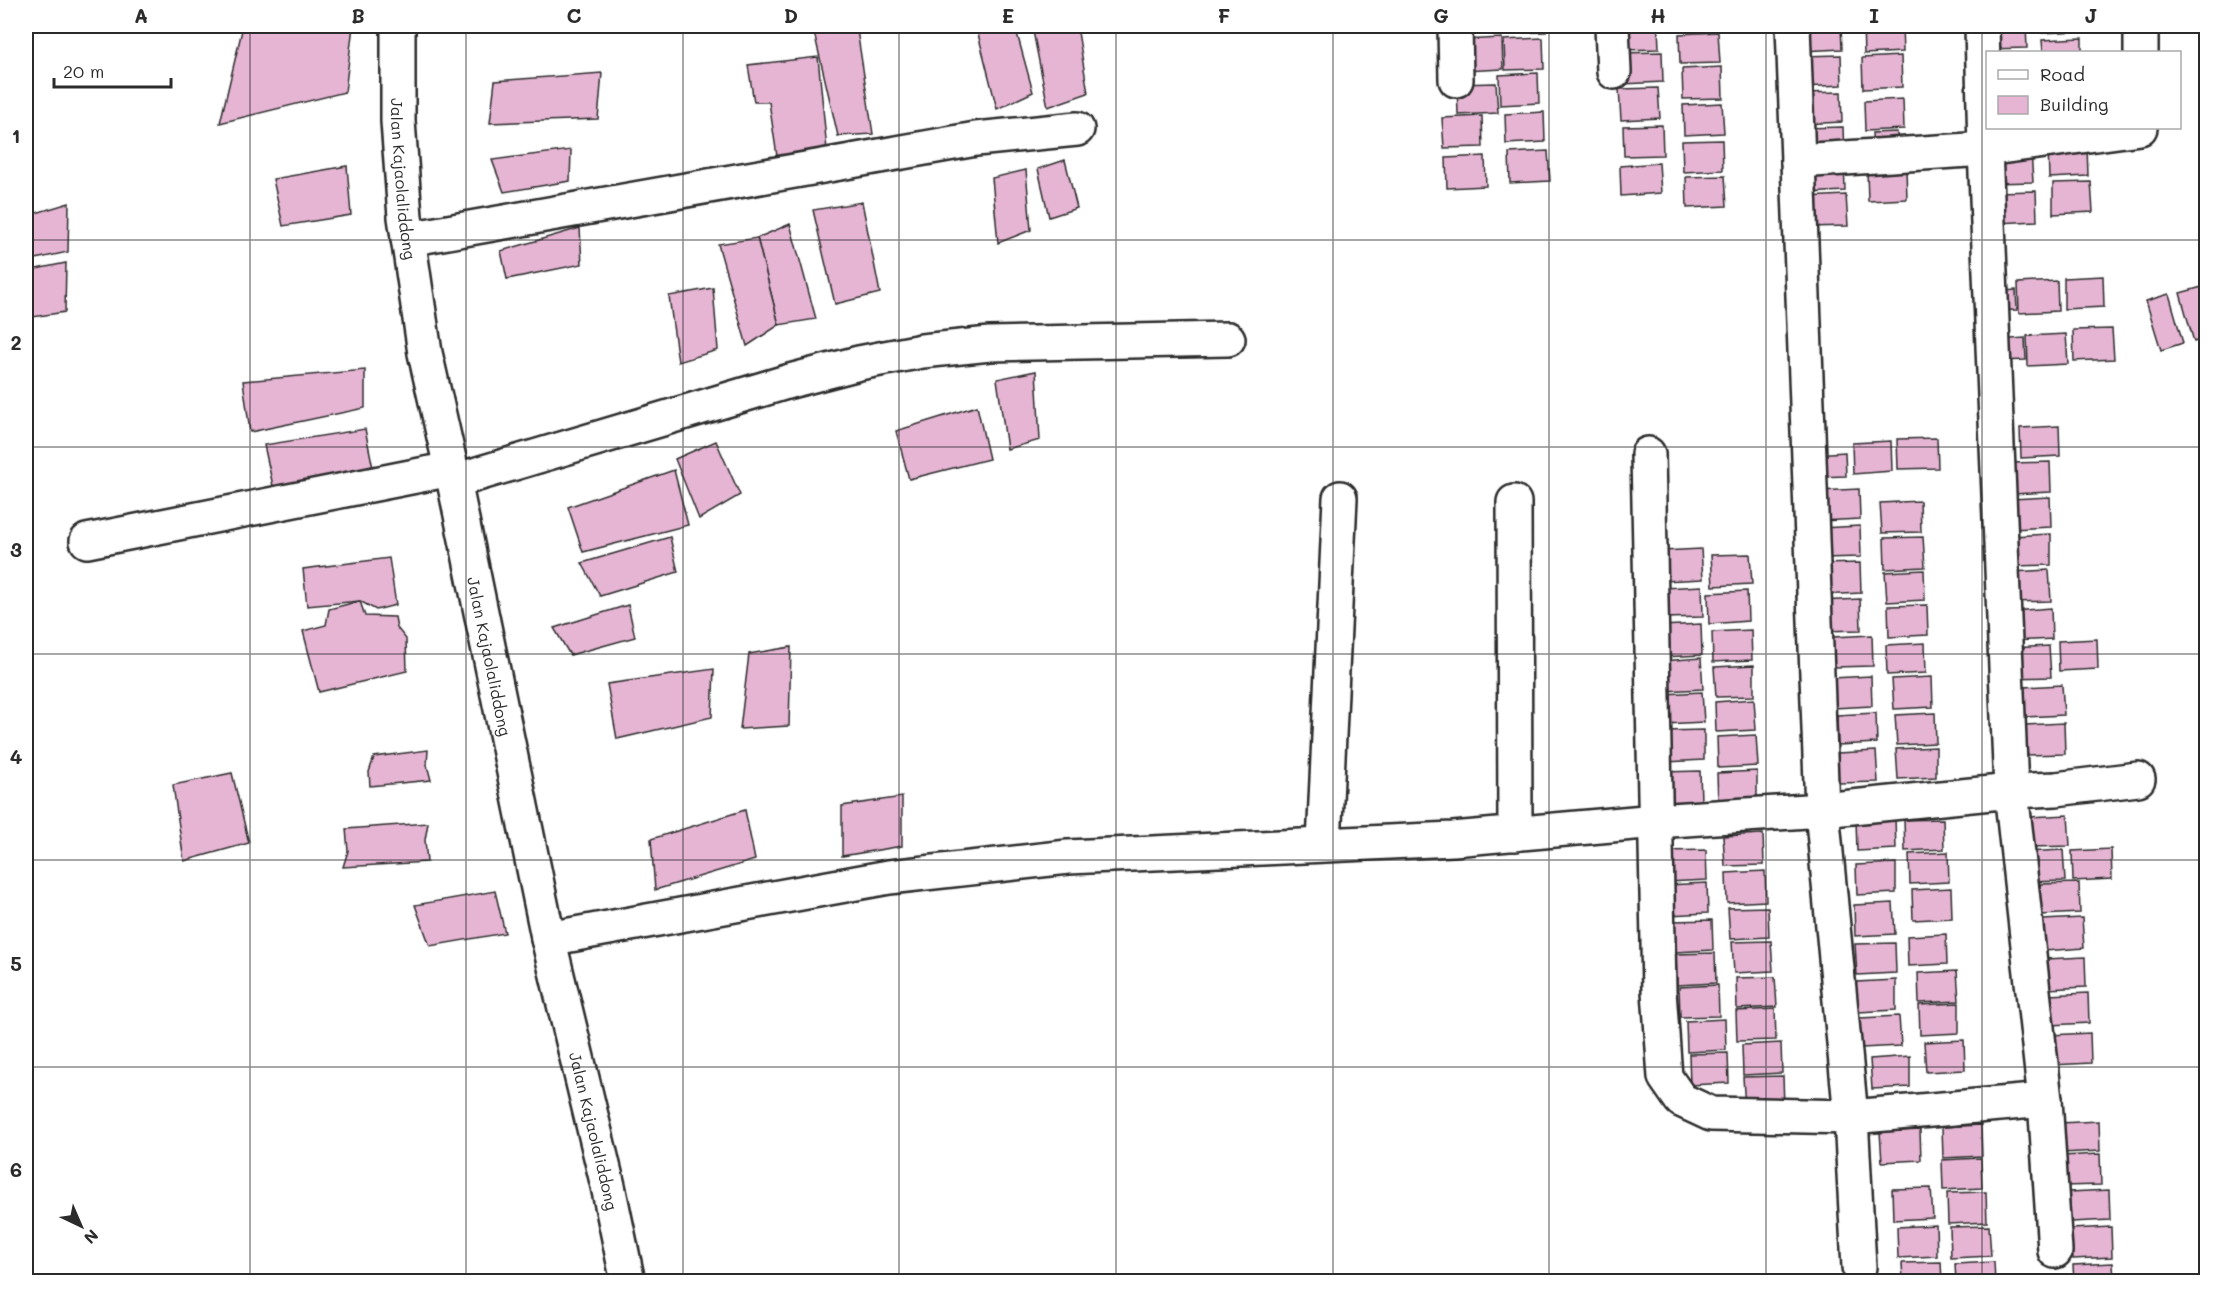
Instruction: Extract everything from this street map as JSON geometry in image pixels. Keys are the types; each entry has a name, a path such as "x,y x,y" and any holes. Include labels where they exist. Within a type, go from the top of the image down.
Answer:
{"street":[{"name":"Jalan Kajaolaliddong","path":"398,26 398,121 408,239 425,353 453,475 548,939 608,1186 628,1281"},
{"path":"1455,26 1456,80"},
{"path":"1612,26 1614,72"},
{"path":"1793,26 1822,810 1851,1118 1859,1267"},
{"path":"1982,26 2011,791 2045,1100 2055,1251"},
{"path":"2140,51 2141,26"},
{"path":"408,239 976,139 1077,129"},
{"path":"1798,162 1985,149 2133,129"},
{"path":"87,541 453,475 790,381 859,363 912,353 990,344 1228,339"},
{"path":"1648,454 1659,991 1665,1077 1681,1100 1711,1114 1851,1118 2045,1100"},
{"path":"1324,844 1340,498"},
{"path":"1514,502 1515,834"},
{"path":"548,939 889,877 1068,857 1453,839 1656,821 1822,810 2011,791 2056,789 2138,779"}],"building":[{"path":"243,26 353,26 345,92 220,123"},
{"path":"976,26 1015,26 1033,92 997,109"},
{"path":"1032,26 1077,26 1088,93 1048,107"},
{"path":"1506,26 1545,26 1546,32 1507,33"},
{"path":"1619,26 1658,26 1659,49 1620,50"},
{"path":"1801,26 1841,26 1842,49 1802,51"},
{"path":"1863,26 1902,26 1903,52 1864,54"},
{"path":"1987,26 2026,26 2027,48 1988,49"},
{"path":"2042,26 2081,26 2082,31 2042,33"},
{"path":"857,30 873,134 838,136 814,32"},
{"path":"1718,32 1720,63 1680,64 1679,34"},
{"path":"1502,38 1503,69 1464,71 1463,40"},
{"path":"1543,38 1544,69 1505,70 1504,40"},
{"path":"2082,38 2082,51 2043,51 2042,40"},
{"path":"1662,52 1663,82 1623,84 1622,53"},
{"path":"1841,55 1842,85 1803,87 1802,56"},
{"path":"1901,56 1902,87 1863,89 1862,58"},
{"path":"818,57 827,150 778,163 769,102 754,102 748,65"},
{"path":"1722,67 1723,98 1683,99 1682,69"},
{"path":"602,73 598,119 490,123 495,81"},
{"path":"1538,73 1539,103 1500,105 1499,75"},
{"path":"1496,83 1498,113 1458,115 1457,84"},
{"path":"1658,88 1660,118 1621,120 1619,89"},
{"path":"1841,92 1842,122 1803,124 1802,93"},
{"path":"1903,99 1904,129 1865,131 1864,101"},
{"path":"1722,103 1724,133 1684,135 1683,105"},
{"path":"1544,112 1545,142 1506,144 1505,114"},
{"path":"1482,116 1483,147 1444,148 1442,118"},
{"path":"1662,125 1663,155 1624,156 1623,126"},
{"path":"1843,127 1844,157 1805,159 1804,128"},
{"path":"1897,132 1898,151 1873,152 1872,133"},
{"path":"1722,140 1723,170 1683,172 1682,141"},
{"path":"2087,146 2088,176 2049,178 2048,147"},
{"path":"571,150 570,181 504,192 492,160"},
{"path":"1548,151 1550,181 1510,183 1509,153"},
{"path":"2031,151 2033,182 1993,183 1993,153"},
{"path":"1485,156 1486,186 1447,188 1446,158"},
{"path":"1065,160 1077,208 1049,217 1038,169"},
{"path":"1844,161 1845,191 1806,193 1805,163"},
{"path":"1659,163 1661,193 1621,196 1620,166"},
{"path":"347,166 351,215 283,226 273,179"},
{"path":"1906,169 1907,199 1868,201 1867,171"},
{"path":"1026,170 1031,230 998,243 992,178"},
{"path":"1725,176 1727,206 1687,208 1686,177"},
{"path":"2091,182 2093,212 2053,214 2053,183"},
{"path":"2036,191 2037,221 1998,223 1996,192"},
{"path":"1846,195 1848,226 1808,227 1807,197"},
{"path":"862,202 880,293 835,304 813,210"},
{"path":"69,203 68,252 26,261 26,216"},
{"path":"790,224 816,319 779,325 757,238"},
{"path":"580,228 582,264 507,279 501,251"},
{"path":"757,238 779,325 747,346 718,244"},
{"path":"66,263 65,312 26,318 26,271"},
{"path":"2103,276 2104,307 2064,309 2064,278"},
{"path":"2057,281 2058,311 2019,313 2018,283"},
{"path":"2202,287 2206,302 2206,338 2194,342 2180,293"},
{"path":"713,288 718,350 678,362 669,296"},
{"path":"2016,290 2017,310 1992,311 1991,292"},
{"path":"2169,294 2183,343 2161,350 2146,301"},
{"path":"2112,329 2114,359 2074,361 2073,330"},
{"path":"2066,334 2068,364 2028,366 2027,336"},
{"path":"2025,338 2026,360 1998,361 1997,340"},
{"path":"365,370 365,408 250,432 243,381"},
{"path":"1036,371 1040,440 1007,449 997,379"},
{"path":"977,406 989,459 909,479 896,431"},
{"path":"2059,426 2060,456 2021,458 2020,428"},
{"path":"365,429 374,473 275,495 264,445"},
{"path":"1937,438 1938,468 1898,469 1897,439"},
{"path":"716,441 740,495 699,519 675,459"},
{"path":"1891,441 1892,471 1853,474 1852,443"},
{"path":"1845,452 1846,476 1816,477 1815,454"},
{"path":"2050,462 2051,492 2012,494 2011,463"},
{"path":"674,470 688,525 583,552 568,507"},
{"path":"1859,489 1860,519 1821,521 1819,491"},
{"path":"2050,497 2051,527 2012,529 2011,499"},
{"path":"1920,501 1921,532 1882,533 1880,503"},
{"path":"1860,526 1861,557 1822,558 1820,528"},
{"path":"2051,534 2051,565 2013,566 2011,536"},
{"path":"670,537 678,572 600,596 582,563"},
{"path":"1923,537 1925,567 1885,569 1884,538"},
{"path":"1701,549 1703,579 1663,581 1662,551"},
{"path":"1750,554 1752,584 1713,586 1711,555"},
{"path":"389,558 396,605 376,610 360,601 307,606 303,569"},
{"path":"1860,563 1861,593 1822,595 1820,564"},
{"path":"1924,570 1925,600 1887,602 1885,572"},
{"path":"2049,570 2051,601 2011,602 2010,572"},
{"path":"1702,586 1703,617 1664,618 1663,588"},
{"path":"1747,591 1748,621 1709,624 1708,593"},
{"path":"1860,599 1861,630 1821,631 1820,601"},
{"path":"360,601 365,616 395,617 397,628 406,639 407,671 319,692 303,631 326,625 329,609"},
{"path":"628,605 635,637 570,655 554,628"},
{"path":"1927,605 1928,635 1889,637 1888,606"},
{"path":"2051,608 2052,639 2013,641 2012,611"},
{"path":"1701,624 1702,655 1663,657 1661,626"},
{"path":"1751,630 1752,660 1713,662 1712,632"},
{"path":"1872,635 1873,666 1834,667 1833,637"},
{"path":"2097,639 2098,669 2059,671 2058,641"},
{"path":"1925,643 1926,673 1887,675 1886,645"},
{"path":"2049,646 2051,677 2011,678 2010,648"},
{"path":"791,647 789,726 740,729 749,654"},
{"path":"1701,658 1703,689 1663,691 1662,661"},
{"path":"1754,665 1754,696 1716,697 1714,667"},
{"path":"714,669 712,717 617,739 607,684"},
{"path":"1871,676 1872,706 1833,708 1832,678"},
{"path":"1932,677 1933,707 1894,709 1892,679"},
{"path":"2062,685 2064,715 2024,717 2023,687"},
{"path":"1702,692 1704,722 1665,724 1664,694"},
{"path":"1754,699 1756,730 1716,732 1715,702"},
{"path":"1876,713 1877,743 1838,745 1837,715"},
{"path":"1935,713 1936,743 1897,745 1895,715"},
{"path":"2064,723 2065,754 2026,755 2025,725"},
{"path":"1704,730 1704,760 1666,762 1664,731"},
{"path":"1756,735 1758,766 1718,768 1717,737"},
{"path":"1936,747 1936,777 1898,779 1896,749"},
{"path":"428,750 427,765 431,780 370,786 369,772 374,757"},
{"path":"1876,751 1878,782 1838,783 1837,753"},
{"path":"1700,771 1701,801 1662,803 1661,772"},
{"path":"1757,771 1757,801 1718,803 1717,773"},
{"path":"232,773 249,843 184,861 173,785"},
{"path":"902,797 902,846 842,856 842,806"},
{"path":"745,810 755,860 655,890 651,839"},
{"path":"2068,815 2070,846 2030,847 2029,817"},
{"path":"1895,818 1896,849 1857,851 1856,820"},
{"path":"1943,819 1944,849 1905,851 1904,820"},
{"path":"428,823 425,840 427,862 343,867 348,851 346,829"},
{"path":"1763,834 1764,865 1725,866 1723,836"},
{"path":"2111,849 2112,879 2073,881 2072,851"},
{"path":"1706,850 1707,880 1667,882 1667,851"},
{"path":"2063,850 2065,881 2025,882 2024,852"},
{"path":"1948,852 1949,882 1910,884 1909,854"},
{"path":"1896,863 1896,893 1857,895 1856,865"},
{"path":"1765,871 1766,901 1727,903 1726,873"},
{"path":"1707,883 1708,913 1669,915 1667,885"},
{"path":"2079,883 2080,913 2041,915 2040,884"},
{"path":"1951,888 1952,918 1913,920 1912,890"},
{"path":"495,891 505,933 430,946 415,905"},
{"path":"1893,903 1895,934 1855,936 1854,905"},
{"path":"1768,907 1769,937 1730,939 1728,908"},
{"path":"2082,918 2084,948 2044,951 2043,920"},
{"path":"1712,920 1713,950 1675,952 1673,921"},
{"path":"1946,934 1947,964 1908,966 1907,936"},
{"path":"1771,941 1773,971 1734,973 1732,942"},
{"path":"1895,943 1896,973 1857,975 1855,944"},
{"path":"1715,953 1716,983 1677,985 1676,954"},
{"path":"2085,957 2086,987 2047,989 2046,959"},
{"path":"1957,971 1959,1001 1919,1003 1918,973"},
{"path":"1775,977 1777,1007 1737,1009 1736,978"},
{"path":"1896,980 1896,1010 1858,1012 1856,982"},
{"path":"1718,985 1719,1016 1680,1017 1679,987"},
{"path":"2088,993 2089,1023 2050,1025 2049,995"},
{"path":"1959,1003 1959,1033 1920,1035 1919,1005"},
{"path":"1775,1009 1776,1040 1737,1041 1736,1011"},
{"path":"1899,1016 1901,1046 1861,1048 1860,1018"},
{"path":"1725,1019 1726,1050 1687,1052 1686,1021"},
{"path":"2090,1033 2091,1063 2052,1065 2050,1035"},
{"path":"1964,1040 1965,1070 1926,1072 1924,1042"},
{"path":"1781,1043 1782,1073 1743,1075 1742,1045"},
{"path":"1728,1053 1729,1083 1690,1085 1689,1054"},
{"path":"1910,1056 1910,1087 1872,1089 1870,1059"},
{"path":"1783,1076 1784,1106 1745,1108 1743,1077"},
{"path":"2099,1121 2100,1151 2061,1153 2060,1123"},
{"path":"1981,1125 1982,1156 1943,1158 1942,1127"},
{"path":"1920,1130 1921,1160 1882,1162 1880,1132"},
{"path":"2100,1154 2101,1185 2062,1186 2061,1156"},
{"path":"1981,1158 1982,1188 1943,1190 1942,1160"},
{"path":"1931,1188 1933,1218 1893,1220 1892,1189"},
{"path":"2109,1190 2110,1220 2071,1222 2069,1192"},
{"path":"1986,1192 1987,1222 1948,1224 1947,1193"},
{"path":"1936,1225 1937,1256 1898,1258 1897,1227"},
{"path":"1989,1226 1991,1256 1951,1258 1950,1227"},
{"path":"2111,1227 2112,1257 2073,1259 2071,1229"},
{"path":"1941,1262 1942,1282 1903,1282 1902,1263"},
{"path":"1994,1262 1995,1282 1956,1282 1955,1264"},
{"path":"2113,1263 2114,1282 2074,1282 2073,1265"}]}
